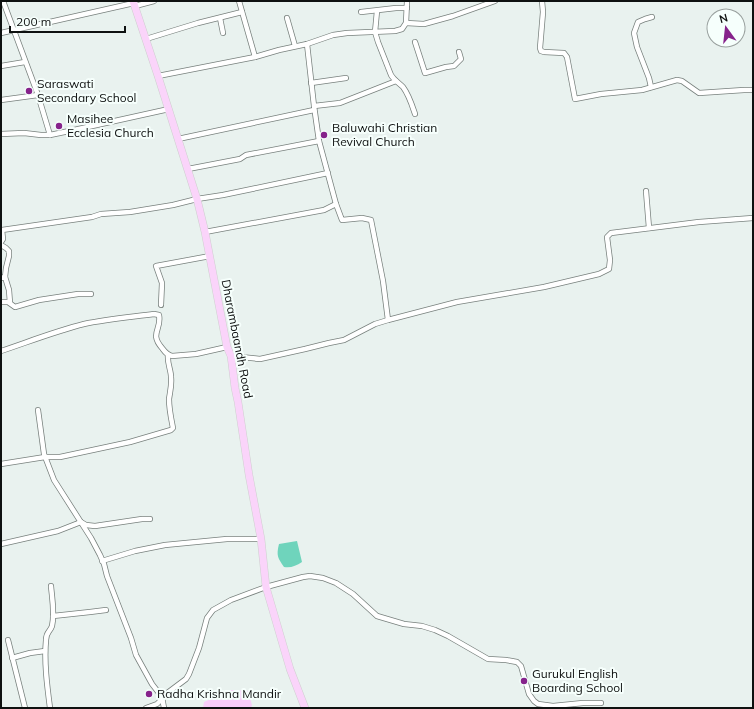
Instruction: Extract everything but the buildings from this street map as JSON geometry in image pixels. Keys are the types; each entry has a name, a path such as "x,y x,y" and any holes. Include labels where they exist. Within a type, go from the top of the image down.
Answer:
{"main road":[{"name":"Dharambaandh Road","path":"134,4 197,199 210,256 227,347 231,356 234,370 235,388 261,539 266,587 290,669 305,708"}],"street":[{"path":"4,1 38,95 50,135"},
{"path":"1,33 14,29 154,1"},
{"path":"239,1 255,57"},
{"path":"158,76 255,57 347,33 396,31 402,29 406,23 407,1"},
{"path":"406,23 424,24 453,16 495,1"},
{"path":"542,1 543,12 541,51 564,53 567,57 575,99 601,94 642,90 676,80 682,81 699,92 753,90"},
{"path":"361,12 406,8"},
{"path":"377,11 375,32 378,42 392,75 403,87 412,103 415,114"},
{"path":"146,39 198,23 242,12"},
{"path":"651,87 637,48 634,33 638,22 652,17"},
{"path":"220,18 223,33"},
{"path":"287,18 295,46"},
{"path":"415,42 425,74 454,66 461,59 459,52"},
{"path":"307,44 319,141 336,204 342,220 362,218 371,220 383,281 388,320"},
{"path":"1,66 25,62"},
{"path":"311,83 346,78"},
{"path":"178,139 340,103 396,81"},
{"path":"1,100 38,95"},
{"path":"1,134 24,133 50,135 169,109"},
{"path":"188,169 240,159 246,155 319,141"},
{"path":"1,242 3,239 2,230 92,217 101,214 130,212 173,206 197,199 328,173"},
{"path":"646,191 649,228"},
{"path":"205,232 324,210 336,204"},
{"path":"231,356 260,359 305,349 344,340 374,324 457,302 544,287 600,274 609,269 610,260 607,237 611,233 753,218"},
{"path":"1,245 9,251 3,278 9,290 10,303"},
{"path":"161,305 162,283 156,266 210,256"},
{"path":"1,302 8,302 15,307 39,300 78,294 91,294"},
{"path":"1,351 86,324 116,318 154,314 159,315 160,318 156,338 158,343 168,355 171,381 170,407 173,428 130,442 60,457 1,464"},
{"path":"168,355 196,354 227,347"},
{"path":"38,410 45,458 54,480 91,538 102,561 136,655 152,684 162,697 164,708"},
{"path":"81,522 86,525 95,526 150,519"},
{"path":"1,544 58,531 81,522"},
{"path":"102,561 135,551 165,545 227,539 261,539"},
{"path":"146,708 157,704 162,697 186,679 199,648 207,618 213,610 231,600 266,587 303,577 315,576 336,583 348,590 378,616 404,624 422,626 435,630 488,659 517,662 521,666 529,694 538,704 553,706 583,703 601,704"},
{"path":"50,708 45,651 46,638 52,626 53,616 51,586"},
{"path":"53,616 106,610"},
{"path":"8,640 25,708"},
{"path":"12,658 45,651"}],"shaded area":[{"path":"297,541 302,562 298,565 284,567 278,557 279,544"},
{"path":"232,690 248,691 252,705 251,708 203,708 204,702"}],"place":[{"name":"Saraswati Secondary School","path":"29,91"},
{"name":"Masihee Ecclesia Church","path":"59,126"},
{"name":"Baluwahi Christian Revival Church","path":"324,135"},
{"name":"Gurukul English Boarding School","path":"524,681"},
{"name":"Radha Krishna Mandir","path":"149,694"}]}
